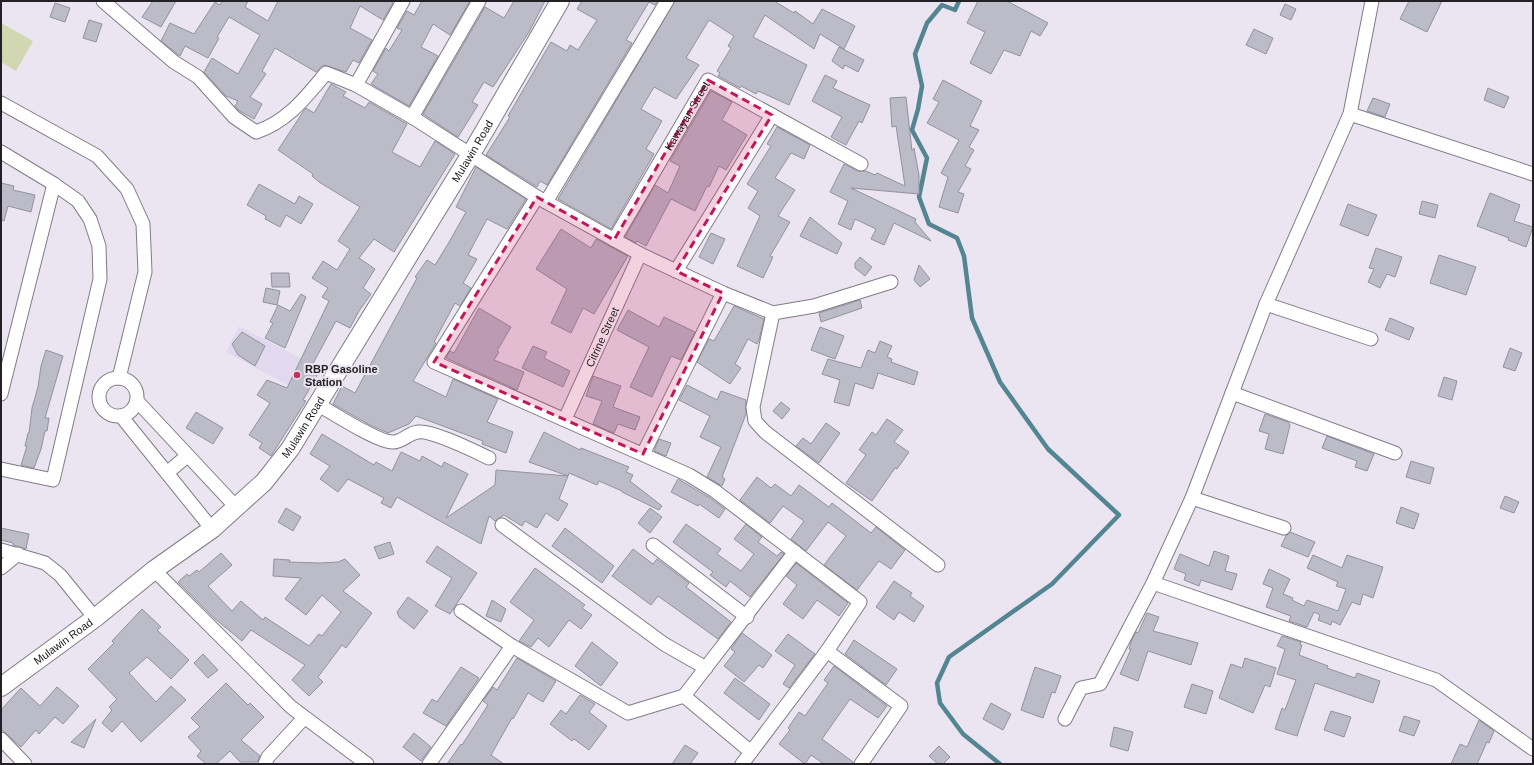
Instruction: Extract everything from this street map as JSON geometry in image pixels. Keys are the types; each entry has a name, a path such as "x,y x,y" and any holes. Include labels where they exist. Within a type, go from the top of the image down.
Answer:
{"main road":[{"name":"Mulawin Road","path":"1,687 95,618 154,570 212,529 264,482 290,449 471,154 560,1"}],"street":[{"path":"103,1 174,62 198,77 234,117 256,132 270,127 283,119 305,98 326,73 356,85 412,117 542,200 640,254 723,293 773,313 814,306 891,282"},
{"path":"356,85 403,1"},
{"path":"412,117 479,1"},
{"path":"667,1 542,200 434,362 689,475 715,491 860,602 827,651 742,764"},
{"path":"1065,719 1081,688 1100,684 1153,583 1192,498 1266,304 1350,114 1372,1"},
{"name":"Kawayan Street","path":"614,240 708,80 862,164"},
{"path":"1,103 97,156 127,189 143,224 145,272 119,378"},
{"path":"1350,114 1533,174"},
{"path":"676,271 772,115"},
{"path":"1,152 78,200 90,219 99,246 100,279 53,480 1,469"},
{"path":"1,394 54,184"},
{"name":"Citrine Street","path":"565,419 640,254"},
{"path":"643,454 723,293"},
{"path":"1266,304 1371,339"},
{"path":"773,313 753,407 755,421 765,432 938,565"},
{"path":"119,378 127,380 137,393 137,402 131,411 122,416 113,416 106,413 100,407 98,399 99,390 104,383 111,379 119,378"},
{"path":"1232,393 1395,453"},
{"path":"137,402 237,508"},
{"path":"317,404 379,438 392,442 403,440 412,433 419,431 434,435 489,458"},
{"path":"122,416 212,529"},
{"path":"167,473 187,456"},
{"path":"1192,498 1284,528"},
{"path":"502,524 664,644 706,668"},
{"path":"653,545 747,617"},
{"path":"1,550 45,563 60,575 95,618"},
{"path":"461,611 512,646 628,712 684,696 747,617 795,552"},
{"path":"1,568 18,554"},
{"path":"154,570 291,707 361,762"},
{"path":"1153,583 1436,680 1533,749"},
{"path":"429,764 512,646"},
{"path":"827,651 901,706 861,764"},
{"path":"684,696 751,752"},
{"path":"265,764 268,757 304,718"},
{"path":"1,739 25,764"}],"highlighted area":[{"path":"708,80 772,115 676,271 723,293 643,454 434,362 537,197 614,240"}],"shaded area":[{"path":"239,326 323,370 308,396 226,352"}],"green space":[{"path":"1,23 33,41 16,71 1,62"}],"building":[{"path":"153,1 176,1 161,27 142,17"},
{"path":"222,1 248,1 245,7 268,21 278,1 390,1 393,3 383,20 360,6 350,28 372,40 359,63 353,60 346,72 324,65 316,72 275,48 262,71 266,74 250,97 262,104 254,119 238,110 235,106 238,101 226,96 204,72 212,58 238,74 260,35 229,17 217,37 219,38 208,58 185,46 180,56 161,41 170,23 194,34 215,2 220,5"},
{"path":"422,1 470,1 450,35 433,24 421,47 438,56 409,106 371,84 378,74 373,71 386,48 389,51 402,30 397,28 407,11 414,15"},
{"path":"514,1 545,1 529,32 493,87 484,82 472,102 478,105 458,137 423,114 485,7 504,18"},
{"path":"582,1 658,1 655,5 649,2 626,40 632,43 547,185 540,181 537,187 486,155 510,117 508,116 551,42 567,51 570,45 578,50 597,20 577,9"},
{"path":"675,1 774,1 794,13 795,11 813,24 822,9 855,26 844,49 820,34 814,49 765,15 753,37 807,65 789,105 758,91 756,94 741,86 740,88 718,76 720,73 717,71 731,48 728,46 734,36 709,20 686,58 699,65 676,99 654,87 641,109 662,121 646,149 654,154 611,229 558,199"},
{"path":"978,1 1007,1 1048,23 1040,36 1031,31 1020,56 1004,50 991,74 970,63 985,32 967,23"},
{"path":"1409,1 1442,1 1427,32 1400,19"},
{"path":"55,3 70,8 65,22 50,17"},
{"path":"1285,4 1296,9 1291,20 1280,15"},
{"path":"89,20 102,24 96,42 83,38"},
{"path":"1254,29 1273,38 1266,54 1246,45"},
{"path":"839,47 864,60 858,72 845,65 843,69 832,61"},
{"path":"825,75 837,81 833,88 870,105 862,123 859,121 846,145 831,137 842,117 812,101"},
{"path":"943,80 982,101 970,126 979,130 969,147 974,150 965,166 971,169 958,192 964,194 958,213 939,207 948,177 941,173 959,140 927,123 939,102 933,99"},
{"path":"331,84 346,92 343,96 365,108 369,102 407,124 392,152 420,167 435,141 455,154 394,252 374,239 359,258 375,269 363,288 371,294 359,311 350,328 336,321 309,371 317,375 303,400 306,401 271,456 259,448 262,443 249,435 270,403 257,395 267,380 287,388 329,301 322,297 328,288 312,278 323,261 337,270 350,249 338,241 360,207 319,182 312,176 313,174 278,150 306,108 314,113"},
{"path":"1488,88 1509,97 1504,108 1484,100"},
{"path":"711,91 732,102 722,120 747,135 726,170 719,166 695,211 671,199 646,246 637,241 636,243 625,237 655,185 668,193 680,166 670,161"},
{"path":"906,97 912,151 914,148 919,175 919,194 851,188 916,219 915,222 931,241 894,223 884,245 871,239 876,229 855,219 851,230 838,224 848,201 830,192 844,164 858,171 866,171 875,175 877,173 905,186 896,126 892,127 890,98"},
{"path":"1373,98 1390,104 1385,117 1367,111"},
{"path":"777,127 810,145 804,159 791,153 775,178 795,190 778,216 790,222 770,256 773,257 763,278 737,266 760,216 748,208 758,191 747,184 771,146 767,144"},
{"path":"476,167 526,199 507,229 487,219 468,255 477,259 463,283 471,288 460,306 455,303 434,342 436,343 413,381 446,397 453,379 498,399 487,422 513,432 506,453 482,444 483,441 416,416 409,424 388,433 370,425 333,404 342,386 355,393 417,278 415,277 427,260 435,265 448,244 466,212 456,207"},
{"path":"1,183 14,186 13,190 35,195 31,212 8,206 4,221 1,220"},
{"path":"259,184 295,204 299,196 313,204 301,224 286,215 280,227 265,219 266,216 247,205"},
{"path":"1490,193 1520,205 1514,221 1533,227 1526,247 1508,240 1509,238 1477,226"},
{"path":"1422,201 1438,205 1435,218 1419,214"},
{"path":"1348,204 1377,215 1368,236 1340,225"},
{"path":"810,217 842,243 837,254 800,236"},
{"path":"561,229 591,248 596,239 628,256 594,314 583,308 571,333 551,323 567,289 536,269"},
{"path":"711,233 725,239 713,264 699,257"},
{"path":"1376,248 1402,257 1395,277 1387,274 1380,288 1368,282 1374,269 1369,268"},
{"path":"1439,255 1476,267 1466,295 1430,283"},
{"path":"860,257 872,267 865,276 855,268 855,263"},
{"path":"919,265 930,279 920,287 914,280"},
{"path":"271,273 289,273 290,287 272,287"},
{"path":"266,288 280,291 277,305 263,302"},
{"path":"301,294 306,297 285,348 265,338 273,323 270,322 278,305 290,311"},
{"path":"860,300 862,308 821,322 819,313"},
{"path":"734,306 764,319 757,344 748,339 735,364 741,368 730,384 697,362 709,339 714,341"},
{"path":"479,308 511,327 497,351 499,352 494,360 524,372 517,390 446,358 450,351 454,353"},
{"path":"628,310 659,327 664,317 695,332 681,360 671,356 652,397 630,387 649,347 617,330"},
{"path":"1390,318 1414,328 1409,340 1385,330"},
{"path":"820,327 844,336 835,359 811,350"},
{"path":"242,332 265,346 255,366 238,355 232,344"},
{"path":"880,341 892,346 887,357 892,359 891,362 918,372 914,385 878,373 873,389 855,383 849,406 834,402 840,380 822,374 828,359 861,368 868,350 875,353"},
{"path":"533,346 547,352 544,358 570,371 563,387 522,368"},
{"path":"1510,348 1522,353 1515,371 1503,367"},
{"path":"46,350 63,356 45,418 49,418 47,431 45,431 41,449 34,468 21,465 27,446 25,446 29,433 32,408"},
{"path":"593,376 621,386 613,407 640,417 635,430 618,424 614,433 593,424 602,401 586,396"},
{"path":"1444,377 1457,381 1452,400 1438,396"},
{"path":"687,385 717,400 721,391 746,400 746,414 722,477 725,479 722,486 707,477 721,447 700,437 710,416 679,400"},
{"path":"781,402 790,409 782,419 773,411"},
{"path":"196,412 223,428 213,444 186,428"},
{"path":"1265,414 1288,422 1290,425 1283,454 1265,449 1269,434 1259,431"},
{"path":"887,419 903,430 894,442 909,452 897,469 895,468 872,501 846,483 866,455 859,450 872,432 876,435"},
{"path":"826,423 840,433 819,463 796,446 803,438 811,444"},
{"path":"544,432 580,450 581,448 629,467 626,472 633,475 630,481 662,506 659,510 599,481 597,485 569,473 568,476 529,462"},
{"path":"322,434 374,465 376,462 392,471 401,452 420,461 422,456 442,467 444,462 468,474 446,518 495,485 496,470 568,476 559,499 568,504 558,521 546,513 537,528 525,521 522,526 504,515 495,521 489,516 481,544 397,497 391,508 381,503 384,498 348,479 338,492 320,479 330,466 310,454"},
{"path":"1327,436 1374,454 1367,471 1355,467 1357,461 1322,448"},
{"path":"659,439 671,443 666,456 654,451"},
{"path":"1411,461 1434,468 1430,484 1406,477"},
{"path":"757,477 771,488 775,484 791,496 799,485 829,507 832,503 871,533 876,527 905,550 891,569 879,561 857,590 824,565 846,536 828,522 806,551 791,539 804,521 783,506 770,523 740,500"},
{"path":"678,479 710,498 725,509 719,518 699,504 698,506 671,492"},
{"path":"1505,496 1519,502 1514,513 1500,508"},
{"path":"1401,507 1419,514 1414,529 1396,523"},
{"path":"286,508 301,517 293,531 278,522"},
{"path":"650,508 662,517 650,533 638,523"},
{"path":"686,524 721,549 717,554 741,571 754,554 734,539 746,524 762,537 758,542 777,556 781,552 784,554 750,597 730,581 726,587 710,575 713,572 673,542"},
{"path":"1,528 29,534 26,549 13,545 13,543 1,540"},
{"path":"565,528 614,566 602,583 552,546"},
{"path":"1290,532 1315,542 1308,557 1281,546 1286,536"},
{"path":"390,542 394,554 379,559 374,547"},
{"path":"437,546 477,573 450,614 435,606 452,578 426,562"},
{"path":"633,549 653,564 657,559 689,583 686,587 731,622 718,639 658,596 651,605 612,576"},
{"path":"1214,551 1229,556 1225,571 1237,574 1232,590 1201,580 1199,586 1184,580 1186,574 1174,569 1180,554 1209,566"},
{"path":"221,553 232,565 208,586 232,611 241,601 263,620 265,617 309,646 319,634 322,636 341,612 322,595 306,615 285,599 301,578 273,576 274,559 290,560 289,562 320,563 338,562 345,559 360,575 343,591 372,613 346,648 342,645 318,677 323,682 309,696 292,680 305,665 251,630 242,641 214,618 178,582 187,574 189,576 197,570 199,572"},
{"path":"1313,555 1342,568 1347,555 1383,567 1373,598 1363,594 1360,605 1352,602 1340,625 1332,621 1331,625 1318,620 1320,615 1314,612 1307,627 1289,621 1291,616 1266,607 1273,588 1263,584 1269,569 1290,579 1283,594 1293,598 1292,600 1304,606 1307,600 1338,611 1346,589 1336,586 1338,582 1307,568"},
{"path":"796,563 848,603 839,616 817,600 803,619 783,604 797,585 786,576"},
{"path":"535,568 585,605 582,608 592,615 581,629 569,620 549,647 538,638 531,647 519,641 534,620 510,602"},
{"path":"894,581 912,593 910,596 924,606 914,622 899,612 894,620 876,607"},
{"path":"408,597 428,611 414,629 399,617 397,612"},
{"path":"492,600 506,609 501,622 486,616"},
{"path":"142,609 161,627 157,630 189,660 171,679 147,657 129,673 156,702 171,686 186,700 141,742 122,721 112,732 102,723 112,710 109,707 117,699 88,669 114,643 112,641"},
{"path":"1147,613 1159,617 1153,631 1198,643 1191,665 1148,651 1138,681 1120,674 1131,649 1129,649 1131,642 1136,632 1138,633"},
{"path":"742,633 772,655 763,668 759,665 744,682 724,666 735,652 731,649"},
{"path":"788,634 815,654 789,688 783,684 795,665 775,651"},
{"path":"1282,636 1301,642 1300,645 1302,645 1299,655 1328,666 1327,668 1355,678 1357,673 1380,681 1373,703 1315,683 1297,736 1275,729 1282,708 1285,710 1296,680 1277,674 1285,649 1277,646"},
{"path":"854,640 897,669 886,685 845,654"},
{"path":"592,642 618,663 601,686 575,666"},
{"path":"203,654 218,670 208,678 194,663"},
{"path":"517,658 556,681 543,702 528,693 513,719 512,718 491,755 504,764 447,764 461,744 462,745 488,705 483,701 493,687 497,690"},
{"path":"1245,658 1276,668 1270,687 1265,685 1253,713 1219,698 1231,664 1242,668"},
{"path":"834,666 887,706 878,718 850,699 822,739 853,762 853,764 824,764 811,755 805,764 779,744 790,730 788,728 799,712 805,716 828,683 824,680"},
{"path":"461,667 479,678 446,726 423,713 432,699 437,702"},
{"path":"1035,667 1061,676 1055,693 1052,692 1043,718 1021,710"},
{"path":"735,678 770,704 759,720 724,693"},
{"path":"226,683 248,705 250,703 264,717 241,740 260,756 257,762 240,762 230,751 216,764 206,764 197,756 201,751 188,737 200,727 191,718"},
{"path":"1192,684 1213,691 1206,714 1184,707"},
{"path":"57,687 79,706 63,724 55,717 39,734 36,730 21,747 1,729 1,710 21,688 40,706"},
{"path":"580,695 595,704 589,712 607,726 589,750 574,739 572,741 550,724 561,710 566,714"},
{"path":"991,703 1011,714 1003,730 983,719"},
{"path":"1331,711 1351,717 1344,737 1324,730"},
{"path":"1404,716 1420,721 1414,736 1399,731"},
{"path":"96,719 84,748 71,742"},
{"path":"1479,720 1494,731 1477,764 1451,764 1460,744 1467,747"},
{"path":"1114,727 1133,732 1128,751 1110,746"},
{"path":"414,733 431,747 421,761 403,747"},
{"path":"685,745 698,753 690,764 672,764"},
{"path":"939,746 950,757 943,764 938,764 929,756"}],"waterway":[{"path":"959,1 955,10 942,5 927,23 915,54 922,86 912,130 927,158 919,197 929,224 957,238 964,256 972,318 1000,382 1048,449 1119,515 1052,584 949,657 937,683 940,703 963,734 1000,764"}],"place":[{"name":"RBP Gasoline Station","path":"297,375"}]}
